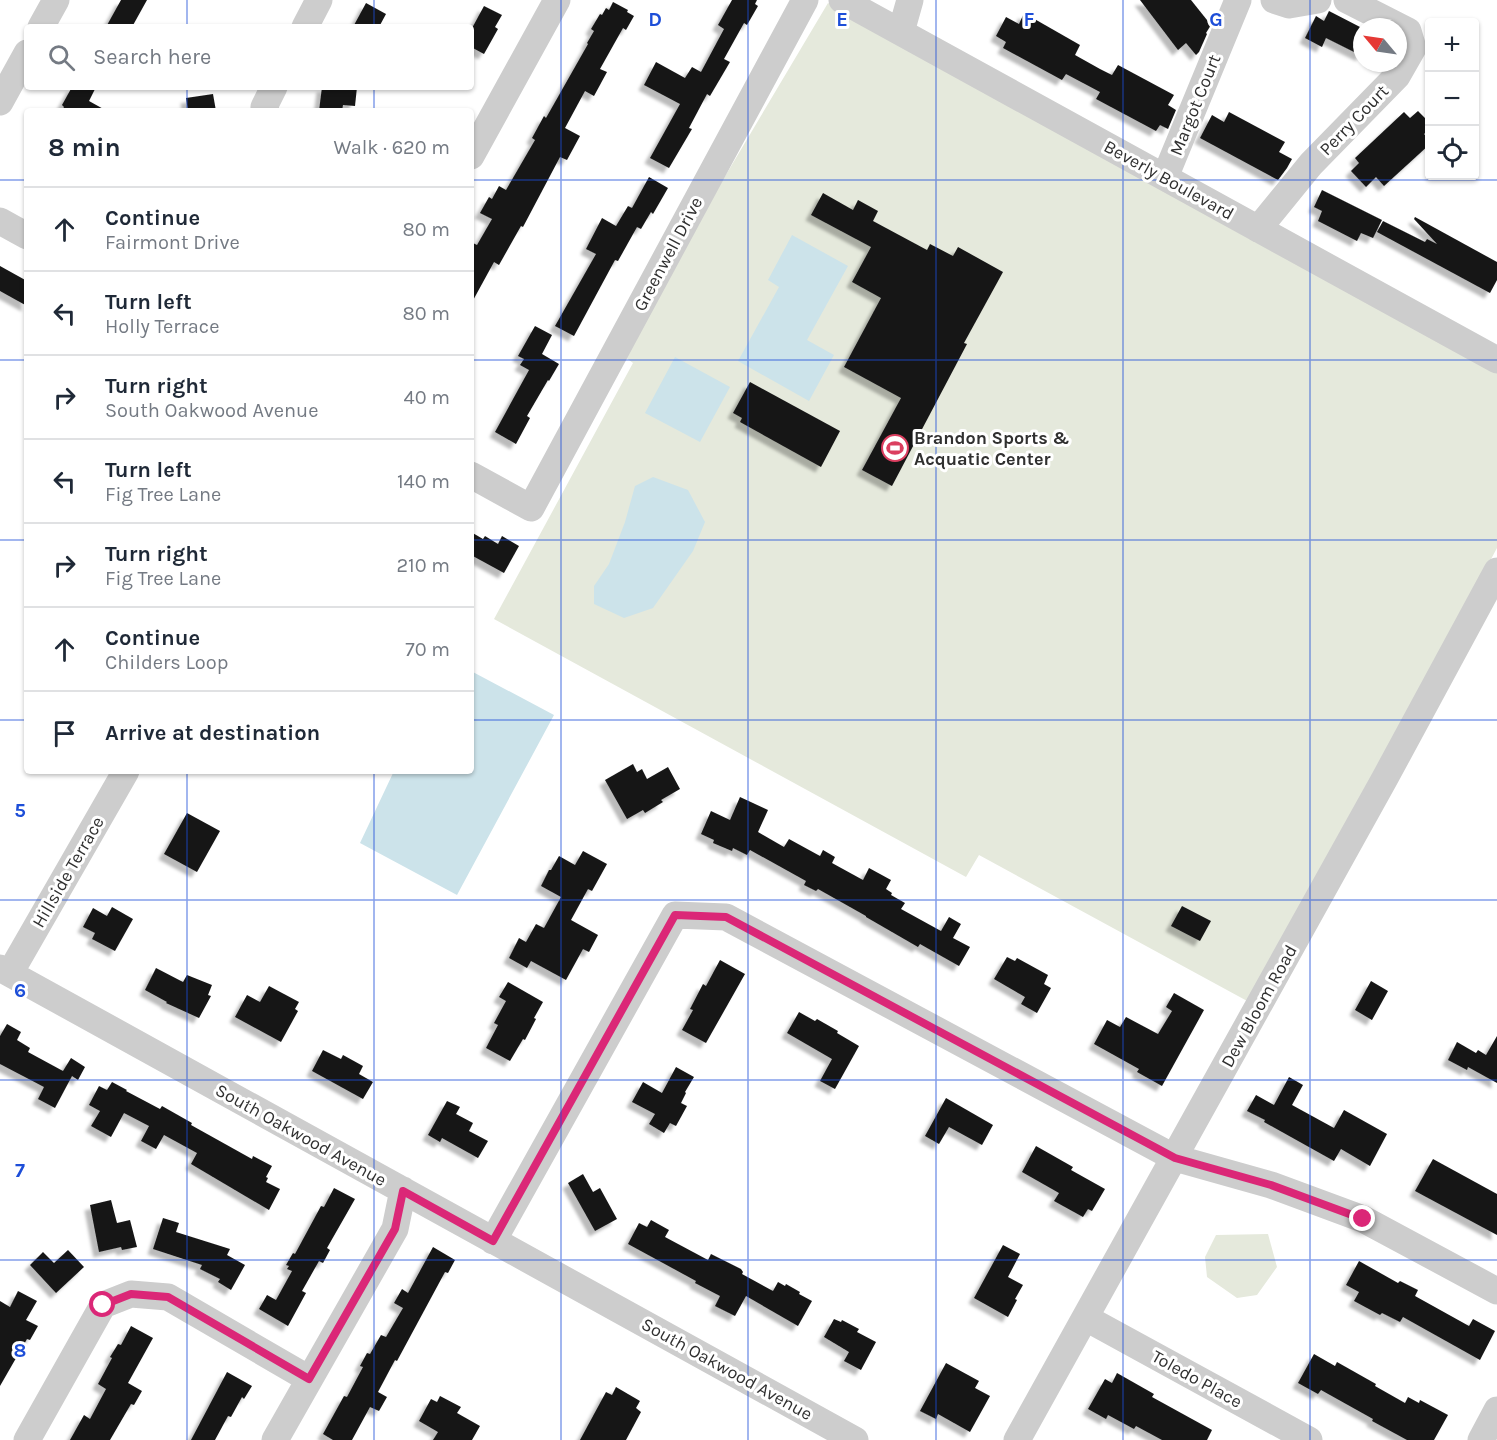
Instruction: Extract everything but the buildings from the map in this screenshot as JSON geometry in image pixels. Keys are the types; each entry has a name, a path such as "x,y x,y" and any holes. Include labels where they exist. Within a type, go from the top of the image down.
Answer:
{"street":[{"path":"43,24 56,0"},
{"path":"307,24 319,0"},
{"path":"474,151 557,0"},
{"name":"Greenwell Drive","path":"474,477 531,508 805,0"},
{"name":"Beverly Boulevard","path":"842,0 1497,360"},
{"path":"901,33 910,0"},
{"name":"Margot Court","path":"1165,177 1238,0"},
{"path":"1274,0 1289,4 1318,0"},
{"name":"Perry Court","path":"1258,229 1311,164 1397,76 1413,48 1408,31 1347,0"},
{"path":"0,102 24,58"},
{"path":"264,108 272,90"},
{"path":"0,221 24,234"},
{"name":"Dew Bloom Road","path":"1017,1440 1385,778 1497,571"},
{"name":"Hillside Terrace","path":"5,970 124,774"},
{"path":"493,1241 675,915 726,917 1175,1158 1271,1185 1363,1219 1497,1291"},
{"name":"South Oakwood Avenue","path":"5,970 855,1440"},
{"path":"275,1440 395,1229 403,1191"},
{"path":"27,1440 103,1305 131,1294 168,1297 309,1379"},
{"name":"Toledo Place","path":"1086,1318 1309,1440"},
{"path":"1481,1440 1497,1410"}],"shaded area":[{"name":"Brandon Sports & Acquatic Center","path":"828,3 1497,371 1497,548 1249,1002 979,855 966,877 494,619 633,363 625,357 689,237"},
{"path":"1268,1234 1277,1267 1257,1295 1237,1298 1207,1277 1205,1257 1216,1235"}],"water":[{"path":"792,235 848,266 807,340 834,355 809,401 738,361 779,287 768,280"},
{"path":"675,357 730,387 700,442 645,413"},
{"path":"653,477 688,490 705,522 693,551 653,608 624,618 594,604 594,586 609,564 625,522 635,486"},
{"path":"474,673 554,715 457,895 360,843 393,774 474,774"}],"place":[{"name":"Brandon Sports & Acquatic Center","path":"895,448"}],"route":[{"path":"103,1305 131,1294 168,1297 309,1379 395,1229 403,1191 493,1241 675,915 726,917 1175,1158 1271,1185 1363,1219"}]}
